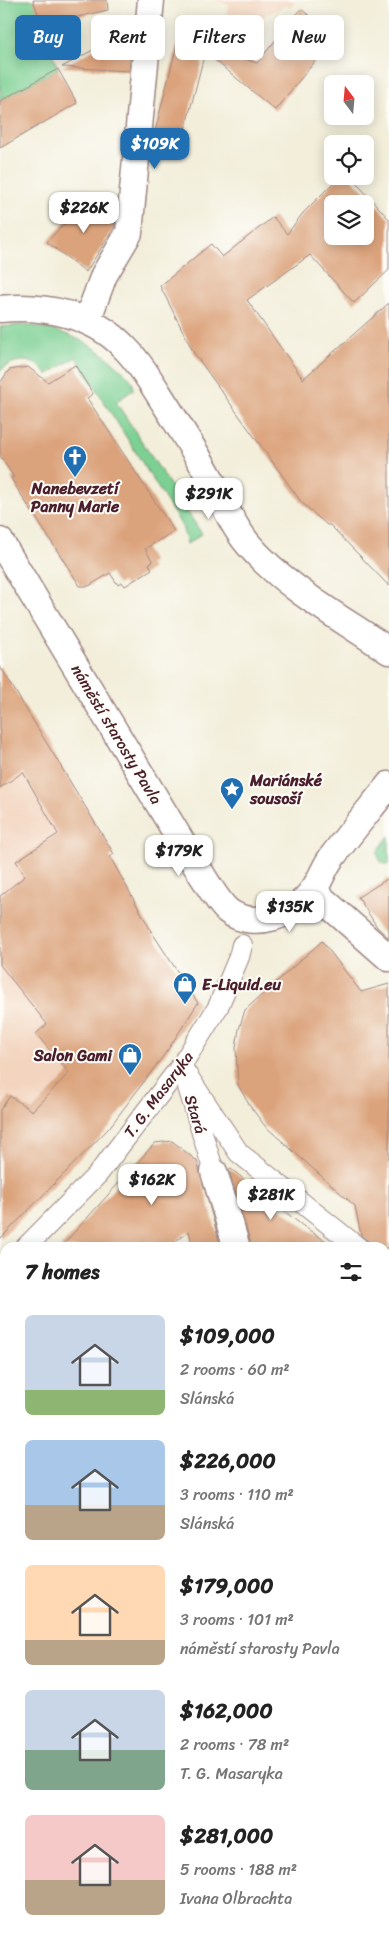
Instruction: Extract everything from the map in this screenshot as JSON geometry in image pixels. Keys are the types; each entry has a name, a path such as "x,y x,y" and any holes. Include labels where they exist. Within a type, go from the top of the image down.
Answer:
{"street":[{"path":"87,321 104,275 129,233 150,0"},
{"path":"0,309 22,307 66,314 87,321 107,332 126,348 149,379 201,461 246,542 260,557 292,584 389,651"},
{"name":"náměstí starosty Pavla","path":"0,541 195,864 228,911 245,918 267,919 287,912 300,904 313,891 330,859 389,785"},
{"path":"313,891 389,958"},
{"name":"T. G. Masaryka","path":"32,1242 98,1174 181,1066 218,1007 239,957 242,945"},
{"path":"181,1066 239,1153 352,1242"},
{"name":"Stará","path":"181,1066 235,1242"}],"shaded area":[{"path":"214,0 296,0 290,8 287,5 264,16 232,15 226,13 229,4"},
{"path":"46,739 114,854 110,857 153,934 198,1003 167,1051 109,1128 10,1230 6,1226 0,1232 0,769"}],"green space":[{"path":"0,0 34,0 39,15 15,15 15,60 55,60 58,69 0,101"},
{"path":"21,325 54,330 97,349 133,382 133,390 116,402 202,534 187,544 182,526 76,357 47,375 37,365 25,361 12,363 0,371 0,327"},
{"path":"389,836 389,864 384,864 377,852"}],"building":[{"path":"33,0 107,0 108,10 81,16 38,15"},
{"path":"301,9 308,15 296,15"},
{"path":"274,42 274,60 316,60 275,110 215,60 248,60 257,63 259,60 264,60 264,54"},
{"path":"91,51 91,60 130,60 129,71 62,67 75,60 81,60 81,57"},
{"path":"175,52 175,60 203,60 182,141 154,135"},
{"path":"58,69 77,103 0,148 0,101"},
{"path":"331,185 358,185 367,195 324,195 324,245 374,245 374,202 389,219 389,270 354,303 310,255 247,300 303,379 389,303 389,586 330,525 327,525 302,503 194,353 160,286 211,244 222,257 273,217 287,234 303,213"},
{"path":"88,198 115,219 114,228 86,272 47,242"},
{"name":"Nanebevzetí Panny Marie","path":"75,365 93,394 87,398 174,531 145,549 153,562 149,564 152,569 125,586 122,582 118,585 110,573 89,586 80,586 18,490 11,478 14,477 0,456 0,383 9,370 28,367 48,382"},
{"path":"0,666 114,854 110,857 153,934 198,1003 167,1051 109,1128 0,1239 0,1110 10,1096 32,1111 69,1073 36,1034 47,1024 0,965 0,896 25,876 16,861 58,834 23,772 0,788"},
{"path":"389,878 389,938 377,927 358,897"},
{"path":"322,941 361,992 389,984 389,1242 369,1242 361,1235 355,1206 265,1126 250,1106 238,1085 236,1048 245,1010"},
{"path":"172,1141 197,1161 219,1242 192,1242 189,1231 174,1242 65,1242 155,1143"},
{"path":"231,1169 303,1226 327,1242 250,1242 229,1170"}],"place":[{"name":"Nanebevzetí Panny Marie","path":"75,478"},
{"name":"Mariánské sousoší","path":"232,810"},
{"name":"E-Liquid.eu","path":"185,1005"},
{"name":"Salon Gami","path":"130,1076"}]}
